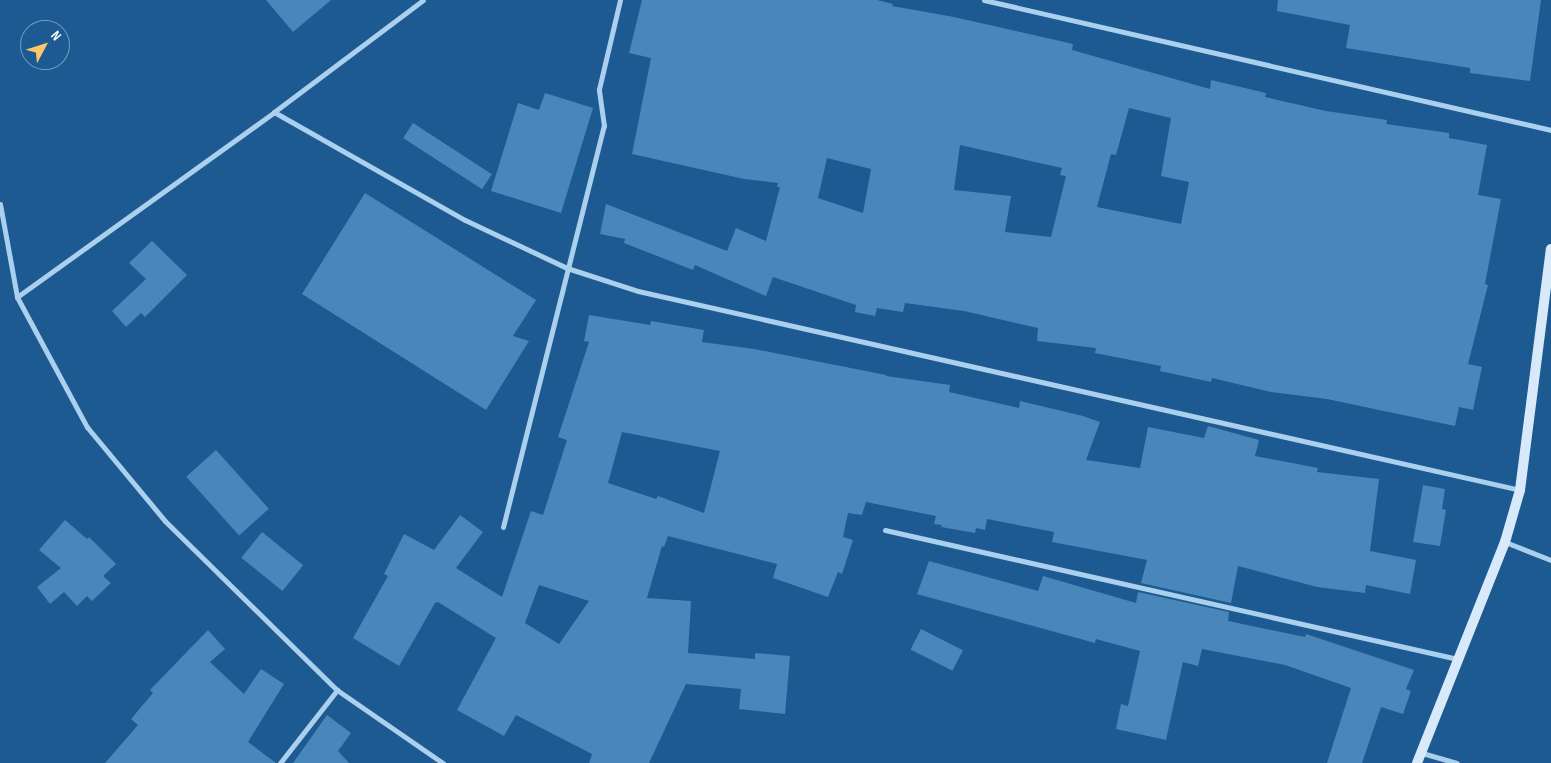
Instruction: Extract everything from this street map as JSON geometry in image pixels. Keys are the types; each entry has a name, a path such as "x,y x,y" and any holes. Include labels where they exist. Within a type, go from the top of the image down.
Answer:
{"street":[{"path":"17,297 274,112 423,0"},
{"path":"503,527 604,126 599,89 620,0"},
{"path":"984,0 1551,130"},
{"path":"274,112 465,220 568,268 638,291 1520,490"},
{"path":"0,204 17,297 87,427 165,520 337,690 443,763"},
{"path":"1417,763 1505,542 1520,490 1551,249"},
{"path":"885,530 1458,659"},
{"path":"1505,542 1551,560"},
{"path":"280,763 337,690"},
{"path":"1422,753 1457,763"}],"building":[{"path":"266,0 331,0 293,32"},
{"path":"642,0 877,0 893,4 892,6 954,17 1073,44 1072,50 1210,89 1211,80 1266,93 1265,97 1326,111 1387,120 1386,124 1449,133 1449,138 1487,145 1478,195 1501,199 1485,284 1488,285 1468,364 1482,367 1473,410 1459,407 1455,426 1327,399 1271,392 1212,378 1211,382 1160,371 1161,366 1095,353 1096,348 1037,341 1038,328 964,311 905,303 903,312 877,308 875,316 855,312 856,305 773,277 766,296 695,265 693,270 624,243 625,239 600,234 606,204 727,251 736,228 766,241 780,187 777,187 778,183 744,179 632,154 651,58 629,53","holes":["1129,108 1171,118 1161,176 1189,182 1181,224 1097,207 1111,154 1116,155","960,145 1062,168 1060,175 1066,176 1051,237 1005,232 1011,196 954,190","827,158 871,169 863,213 818,198"]},
{"path":"1278,0 1541,0 1530,81 1470,73 1470,68 1346,48 1350,25 1277,11"},
{"path":"545,93 593,108 561,213 491,191 518,103 539,110"},
{"path":"413,123 492,174 482,189 403,138"},
{"path":"365,193 536,300 513,336 529,341 486,410 302,294"},
{"path":"152,241 187,275 145,317 141,313 126,327 112,311 146,279 129,263"},
{"path":"589,315 650,325 651,321 704,330 702,342 754,349 886,376 950,385 949,392 1019,408 1020,401 1100,422 1086,460 1140,468 1148,427 1204,438 1208,426 1259,440 1255,456 1318,468 1317,472 1379,479 1370,551 1416,560 1410,594 1366,585 1365,593 1317,587 1238,566 1231,603 1141,583 1147,560 1052,542 1054,532 987,519 985,530 976,528 975,533 934,524 936,516 866,502 862,515 848,513 843,537 853,540 842,574 838,572 828,597 773,578 777,564 668,536 664,547 662,546 647,598 691,601 688,653 755,659 755,653 790,656 785,714 739,709 741,689 686,684 649,763 589,763 592,754 516,715 504,736 457,710 496,638 438,602 435,603 399,666 353,638 388,576 384,574 404,534 434,550 460,515 483,532 456,568 502,597 531,511 543,515 567,440 558,437 589,342 584,341","holes":["622,432 720,451 704,513 658,496 656,499 608,483","539,585 589,601 559,644 525,623"]},
{"path":"216,450 269,509 239,535 186,477"},
{"path":"1423,485 1445,489 1442,509 1446,510 1440,546 1413,542"},
{"path":"65,520 87,539 89,537 116,564 103,576 111,583 92,601 87,596 77,606 64,592 50,604 37,587 61,568 39,550"},
{"path":"262,532 303,565 282,591 241,558"},
{"path":"929,561 1038,591 1043,576 1136,603 1138,592 1229,612 1228,621 1305,637 1306,634 1414,670 1406,689 1411,691 1403,714 1381,707 1362,763 1327,763 1351,688 1285,665 1202,649 1198,666 1183,662 1166,740 1116,729 1121,704 1128,706 1140,651 1096,639 1095,643 917,594"},
{"path":"921,629 963,650 952,671 911,649"},
{"path":"208,630 225,649 210,662 244,694 261,669 284,684 248,742 276,763 105,763 138,725 131,719 153,693 150,690"},
{"path":"327,715 351,733 338,751 349,763 293,763"}]}
